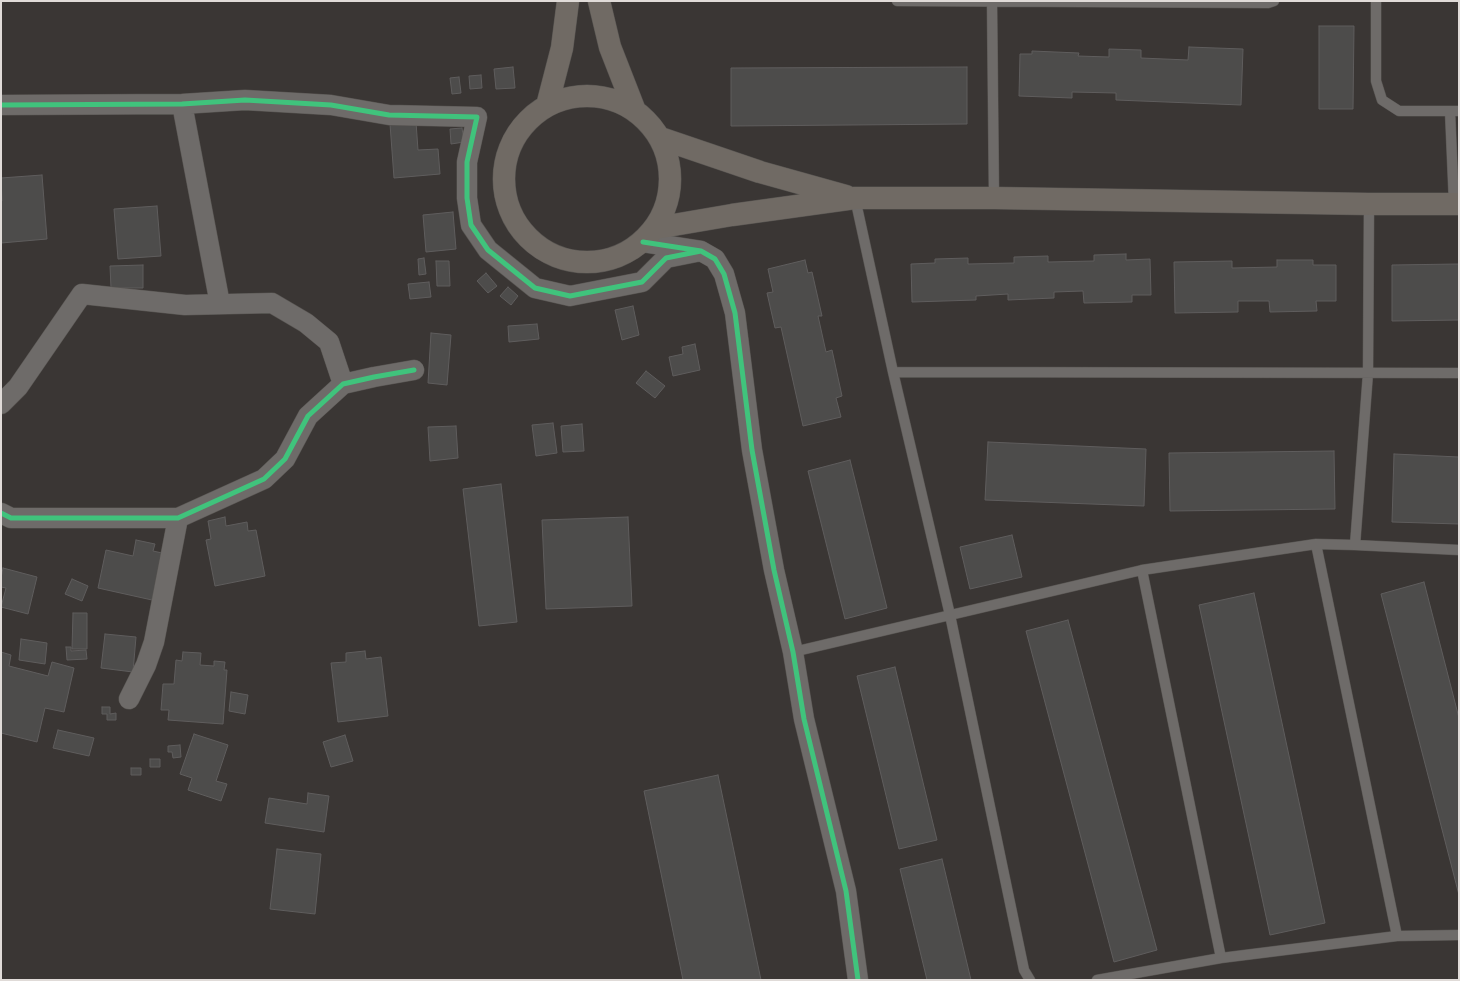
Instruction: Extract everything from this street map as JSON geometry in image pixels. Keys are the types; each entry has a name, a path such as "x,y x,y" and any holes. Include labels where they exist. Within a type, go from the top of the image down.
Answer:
{"main road":[{"path":"547,106 562,48 568,1"},
{"path":"599,1 610,47 635,111"},
{"path":"582,96 601,97 619,102 635,111 649,123 660,138 667,156 670,174 670,193 665,211 649,235 628,253 611,260 593,263 574,262 556,257 540,248 526,236 518,226 508,203 504,185 505,166 510,148 519,131 532,117 547,106 564,99 582,96"},
{"path":"660,138 760,172 855,198"},
{"path":"649,235 774,209 855,198 994,198 1457,204"}],"street":[{"path":"1,105 182,104 245,100 331,105 389,116 477,117 467,162 467,198 471,225 488,250 535,288 570,296 642,282 666,258 701,251"},
{"path":"182,104 220,304"},
{"path":"649,235 701,251 715,259 724,274 734,313 752,450 774,570 793,652 804,719 846,891 858,980"},
{"path":"1,404 18,387 82,294 185,305 272,303 306,323 329,342 343,384"},
{"path":"1,513 11,518 178,518 264,479 285,459 308,416 343,384 414,370"},
{"path":"129,699 146,665 154,642 178,518"}],"lane":[{"path":"897,1 1268,3 1274,1"},
{"path":"1376,1 1376,81 1382,100 1399,111 1454,111 1457,204"},
{"path":"992,2 994,198"},
{"path":"855,198 893,372 950,615 1024,970 1030,980"},
{"path":"1355,544 1368,373 1369,204"},
{"path":"893,372 1459,373"},
{"path":"793,652 1142,570 1316,544 1355,544 1459,550"},
{"path":"1316,544 1397,936"},
{"path":"1142,570 1221,958"},
{"path":"1097,980 1221,958 1397,936 1459,935"}],"building":[{"path":"1319,26 1354,26 1353,109 1319,109"},
{"path":"1189,47 1243,49 1241,105 1116,100 1116,93 1072,92 1072,98 1019,96 1020,54 1032,54 1032,51 1079,53 1078,56 1109,57 1109,49 1141,50 1141,58 1188,60"},
{"path":"513,67 515,88 496,89 494,69"},
{"path":"967,67 967,124 731,126 731,68"},
{"path":"481,75 482,88 470,89 469,76"},
{"path":"459,77 461,93 452,94 450,78"},
{"path":"416,122 418,150 438,149 440,174 394,178 390,124"},
{"path":"462,128 464,142 451,144 450,129"},
{"path":"42,175 47,239 1,243 1,178"},
{"path":"157,206 161,256 118,259 114,209"},
{"path":"453,212 456,249 426,252 423,215"},
{"path":"1126,254 1126,260 1150,259 1151,295 1132,295 1132,302 1084,303 1083,291 1054,292 1054,298 1008,300 1008,294 976,296 976,300 912,302 911,264 935,263 935,259 968,258 968,264 1014,263 1014,257 1048,256 1048,262 1094,261 1094,255"},
{"path":"424,258 426,274 419,275 418,259"},
{"path":"805,260 808,273 812,272 822,316 818,316 826,352 832,350 842,396 836,398 841,417 803,426 781,327 775,328 767,293 773,292 768,269"},
{"path":"1277,260 1313,260 1313,265 1336,265 1336,301 1316,301 1317,311 1270,312 1269,301 1238,301 1238,312 1175,313 1174,262 1232,261 1232,268 1277,267"},
{"path":"436,261 449,261 450,286 437,286"},
{"path":"1459,264 1459,320 1392,321 1392,265"},
{"path":"143,265 143,288 111,288 110,266"},
{"path":"486,273 497,286 488,293 477,281"},
{"path":"429,282 431,297 410,299 408,284"},
{"path":"508,287 518,296 511,305 500,296"},
{"path":"633,306 639,335 622,340 615,310"},
{"path":"537,324 539,339 509,342 508,326"},
{"path":"431,333 451,335 447,385 428,383"},
{"path":"695,344 700,370 673,376 669,357 683,354 682,347"},
{"path":"646,371 665,386 655,398 636,383"},
{"path":"553,423 557,453 536,456 532,425"},
{"path":"582,424 584,451 563,452 561,426"},
{"path":"456,426 458,458 430,461 428,427"},
{"path":"988,442 1146,449 1144,506 985,500"},
{"path":"1334,451 1335,509 1170,511 1169,453"},
{"path":"1394,454 1459,457 1459,524 1392,522"},
{"path":"850,460 887,608 845,619 808,471"},
{"path":"501,484 517,622 479,626 463,489"},
{"path":"225,517 226,526 247,522 248,531 256,530 265,576 215,586 206,540 211,539 208,521"},
{"path":"628,517 632,606 546,609 542,520"},
{"path":"1012,535 1022,577 970,589 960,547"},
{"path":"136,540 155,544 153,551 162,553 152,600 98,588 106,550 133,556"},
{"path":"3,568 37,577 28,614 1,607 6,588 1,587"},
{"path":"72,579 88,586 82,601 65,594"},
{"path":"1424,582 1459,718 1459,895 1381,594"},
{"path":"1254,593 1325,923 1270,935 1199,605"},
{"path":"73,613 87,613 87,649 72,649"},
{"path":"1068,620 1157,950 1114,962 1026,631"},
{"path":"105,634 136,637 133,672 101,668"},
{"path":"21,639 47,643 45,664 19,660"},
{"path":"66,647 71,647 71,651 86,650 87,659 67,660"},
{"path":"365,651 366,659 381,657 388,716 338,722 331,663 346,662 346,653"},
{"path":"1,652 11,655 9,666 48,676 52,662 74,668 64,712 45,708 37,742 1,733"},
{"path":"183,652 201,653 200,665 214,666 214,661 225,662 224,670 227,670 223,724 168,720 169,710 161,710 163,684 174,684 176,660 182,661"},
{"path":"895,667 937,840 899,849 857,676"},
{"path":"231,692 248,695 245,714 229,711"},
{"path":"102,707 110,707 110,714 116,713 116,720 107,720 107,714 102,714"},
{"path":"58,730 94,738 89,756 53,748"},
{"path":"194,734 228,745 216,781 227,784 221,801 188,790 192,778 180,774"},
{"path":"345,735 353,761 331,767 323,742"},
{"path":"180,745 181,757 173,758 172,752 168,752 168,746"},
{"path":"150,759 160,759 160,767 150,767"},
{"path":"131,768 141,768 141,775 131,775"},
{"path":"718,775 761,980 683,980 644,791"},
{"path":"308,793 329,796 324,832 265,823 269,798 307,804"},
{"path":"277,849 321,854 315,914 270,909"},
{"path":"942,859 971,980 927,980 900,869"}],"cycle path":[{"path":"1,105 182,104 245,100 331,105 389,115 477,117 467,162 467,198 471,225 488,250 535,288 570,296 642,282 666,258 701,251"},
{"path":"643,242 701,251 715,259 724,274 735,313 752,450 774,570 793,652 804,719 846,891 858,980"},
{"path":"1,513 11,518 178,518 264,479 285,459 308,416 343,384 414,370"}]}
